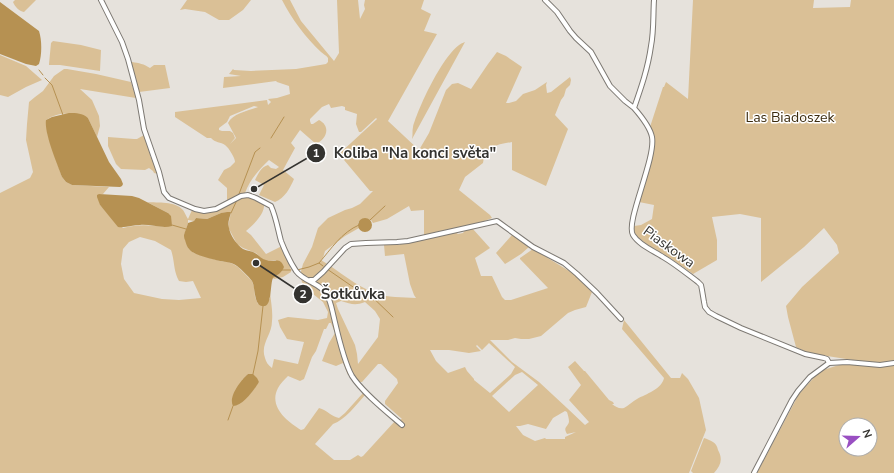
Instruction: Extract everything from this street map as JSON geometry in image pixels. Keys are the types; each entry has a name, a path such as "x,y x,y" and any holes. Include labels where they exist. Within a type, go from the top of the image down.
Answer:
{"street":[{"path":"102,0 122,42 128,59 139,100 144,129 159,172 164,192 169,198 195,209 204,211 216,209 241,196 248,195 271,206 282,242 297,273 324,290 330,301 337,332 352,376 365,391 402,425"},
{"path":"545,0 557,12 576,38 591,52 610,86 634,108 650,56 653,31 654,0"},
{"name":"Piaskowa","path":"634,108 650,132 652,139 650,156 634,218 632,231 635,237 651,250 662,256 698,282 701,285 705,307 716,316 741,328 805,354 827,359 828,363"},
{"path":"307,280 314,280 344,248 351,244 408,241 497,221 533,247 564,263 573,270 597,292 621,319"},
{"path":"754,473 792,400 810,377 828,363 846,362 880,365 894,362"}],"green space":[{"path":"15,0 36,0 24,12 15,6 13,2"},
{"path":"187,0 251,0 243,10 229,20 219,20 205,12 185,9 180,10"},
{"path":"282,0 290,0 301,21 334,61 339,53 337,0 358,0 360,19 365,9 365,0 424,0 421,9 431,14 424,31 437,34 388,121 419,150 429,133 446,90 452,84 458,83 471,89 497,52 506,56 522,67 506,103 516,101 523,94 535,90 547,82 547,93 551,92 570,77 570,85 566,89 555,115 568,129 546,186 512,170 512,142 497,145 489,150 484,157 483,163 465,177 459,190 492,218 482,222 424,236 424,210 411,211 409,206 387,219 373,223 371,220 358,222 359,228 345,236 325,251 321,260 354,282 380,295 416,298 410,284 404,254 385,256 384,245 400,245 400,243 455,232 458,234 463,233 466,229 472,228 490,248 475,258 481,276 492,276 502,297 505,300 511,300 548,288 520,259 533,249 574,274 592,292 586,307 568,313 541,336 529,339 515,338 508,340 490,340 512,362 539,382 585,425 589,422 569,400 581,385 568,367 575,361 609,400 613,402 614,404 612,404 619,408 624,408 635,400 653,391 663,382 664,378 622,329 624,320 671,378 680,378 682,373 688,379 699,398 706,430 689,473 0,473 0,193 30,178 33,172 26,140 29,102 43,91 54,76 64,69 131,82 136,98 80,89 92,100 99,116 100,126 97,137 88,118 72,114 62,114 46,120 48,136 62,177 66,182 72,185 109,187 103,194 99,194 100,205 123,228 144,225 165,227 168,213 147,202 176,205 183,210 188,219 192,210 204,213 214,211 240,198 249,197 264,204 261,215 246,231 266,254 282,246 291,272 283,277 273,278 278,274 276,260 267,261 262,259 256,253 237,244 228,227 231,212 221,213 207,219 196,218 194,221 188,220 184,236 189,249 194,253 228,262 238,267 252,281 258,304 270,299 270,293 272,314 271,326 265,344 264,353 265,359 272,368 274,359 298,364 304,342 287,339 278,320 288,317 318,320 327,318 328,312 323,302 308,290 302,282 300,275 318,228 328,218 360,204 373,191 370,191 339,154 377,119 376,118 361,132 359,132 356,124 357,114 345,110 345,107 342,106 331,108 329,104 322,107 310,119 310,121 311,124 319,120 323,123 326,129 325,136 316,144 300,130 291,143 295,148 283,170 294,179 289,189 279,200 275,202 259,195 264,185 255,180 263,167 268,165 271,168 276,169 279,167 269,160 252,179 245,193 227,200 227,188 218,180 224,170 235,162 232,153 222,143 214,141 211,138 207,138 175,117 175,112 267,100 268,105 271,102 268,99 290,94 289,86 276,81 223,88 224,77 241,76 229,74 233,69 251,71 296,69 326,64 328,62 328,58 304,34","holes":["254,106 258,107 245,111 230,120 228,123 236,138 230,144 235,138 233,133 230,131 219,130 219,128 227,122 230,116","140,237 155,241 171,250 179,281 193,281 201,298 179,300 162,299 134,293 124,279 121,264 123,249 129,242","341,301 353,304 365,302 375,311 380,319 378,337 358,364 355,345 336,303","329,323 331,323 335,333 329,343 322,361 336,366 343,363 348,375 352,373 360,382 362,382 378,364 381,364 397,379 398,383 385,401 385,404 402,419 395,421 363,456 361,457 358,455 350,460 334,460 315,444 333,424 342,419 350,411 365,395 363,393 339,418 319,408 304,429 301,430 285,418 277,408 276,395 278,388 288,376 300,381 304,379 324,329 326,329","489,343 515,367 511,374 490,393 474,380 465,367 448,373 436,361 430,350 449,350 469,353 481,351 476,346 477,345 482,350","522,372 538,385 509,412 492,396 515,375","248,374 259,382 249,395 242,380","565,411 567,412 569,421 565,429 567,434 576,432 565,437 565,439 545,438 535,441 523,435 516,426 528,424 546,429 553,418"]},
{"name":"Las Biadoszek","path":"693,0 814,0 813,8 850,7 851,0 894,0 894,361 878,364 808,353 796,347 786,306 802,287 839,253 837,245 824,228 804,247 761,282 761,218 740,214 712,217 717,240 717,260 693,274 636,236 634,226 641,225 652,219 654,205 639,202 645,184 652,152 654,136 650,127 666,82 688,99"},
{"path":"53,41 81,45 101,50 100,71 60,65 49,65 51,43"},
{"path":"465,42 412,139 416,118 434,79 450,55 458,46"},
{"path":"0,55 26,66 42,80 8,97 0,95"},
{"path":"131,62 150,68 154,65 165,65 170,88 139,92 134,78"},
{"path":"144,135 150,156 156,166 158,174 154,173 149,168 145,170 121,169 116,164 108,146 108,137 137,139"},
{"path":"512,235 529,247 505,264 496,253"},
{"path":"839,365 894,365 894,473 757,473 799,394 820,371"},
{"path":"704,438 712,441 716,445 721,459 720,465 714,473 693,473 691,471"}],"shaded area":[{"path":"0,2 39,31 41,39 41,52 39,64 36,66 26,64 0,54"},
{"path":"69,113 84,115 88,118 109,162 121,179 123,184 122,186 72,185 66,182 62,177 49,140 46,120"},
{"path":"99,194 132,196 139,198 168,213 171,216 172,226 164,227 137,225 118,227 100,205 97,197"},
{"path":"231,212 228,224 231,234 234,240 241,247 245,250 254,252 269,261 279,261 284,267 281,272 273,278 269,302 265,306 258,304 252,281 237,266 231,263 198,255 188,248 184,235 188,223 194,221 196,218 207,219"},
{"path":"362,218 368,218 372,222 372,228 368,232 362,232 358,228 358,222"},
{"path":"248,374 253,374 259,382 244,401 233,406 232,398 239,384"}],"waterway":[{"path":"39,70 43,75"},
{"path":"45,78 52,85 63,115"},
{"path":"271,138 284,117"},
{"path":"239,194 255,152 260,148"},
{"path":"231,213 237,200"},
{"path":"370,220 385,206"},
{"path":"172,225 186,229"},
{"path":"319,263 342,236 359,225"},
{"path":"297,270 319,263 323,266"},
{"path":"327,269 361,292 366,291 393,317"},
{"path":"282,270 291,270"},
{"path":"253,374 258,351 263,306"},
{"path":"228,420 233,406"}],"place":[{"name":"Koliba \"Na konci světa\"","path":"254,189"},
{"name":"Šotkůvka","path":"256,263"}]}
